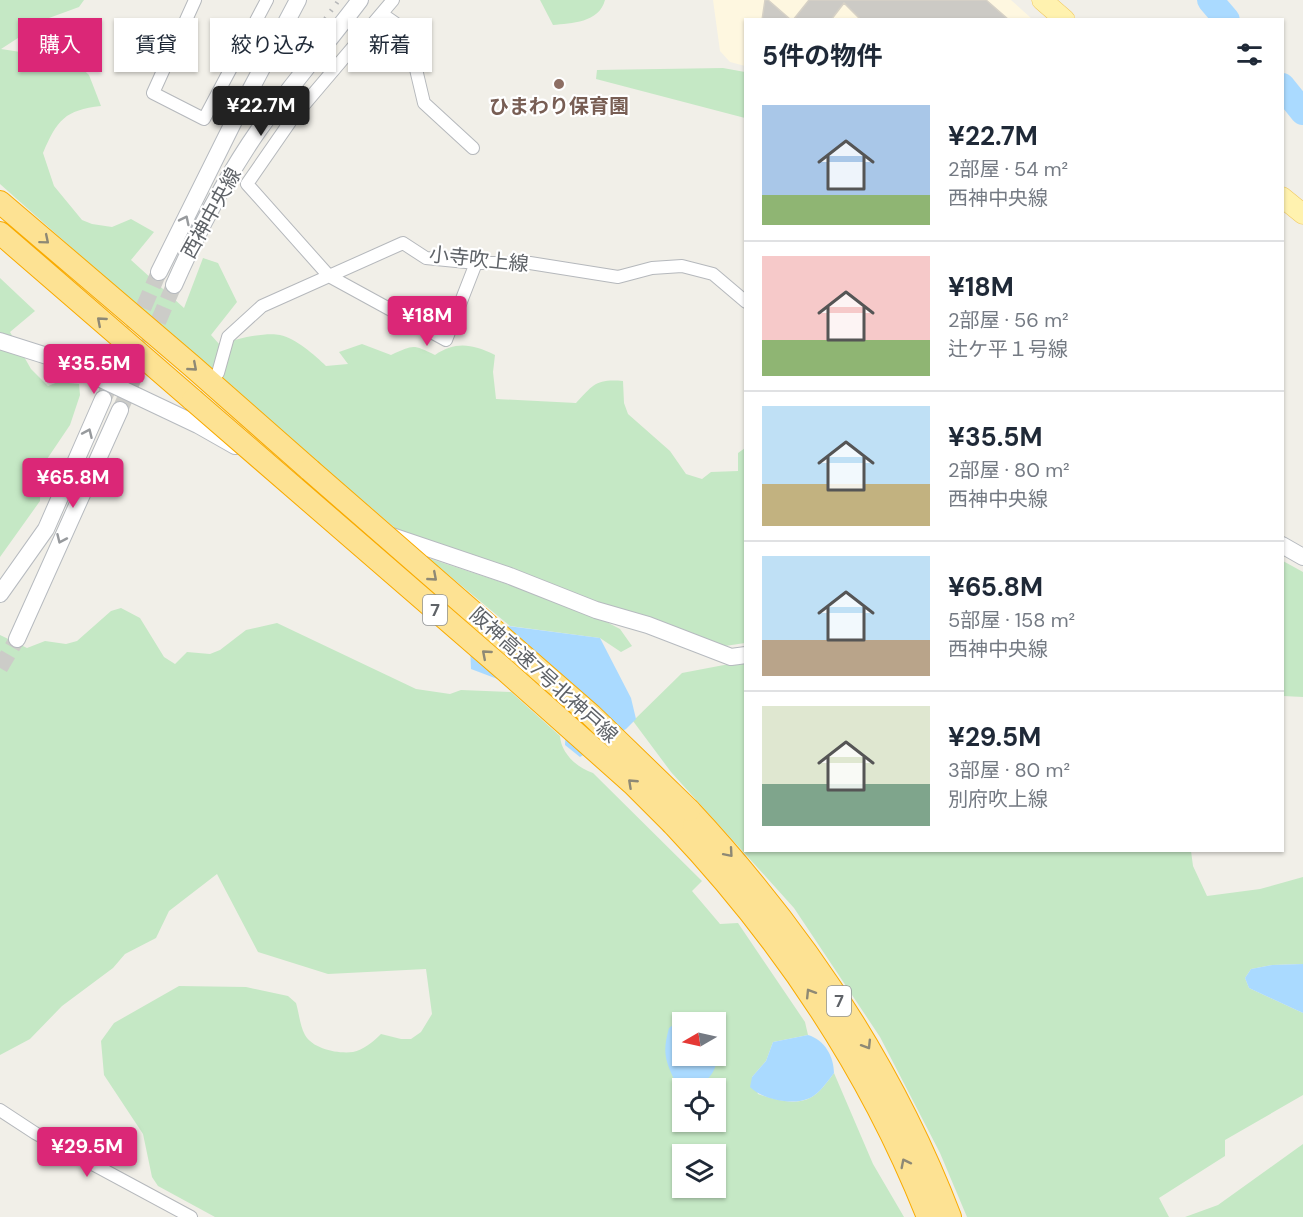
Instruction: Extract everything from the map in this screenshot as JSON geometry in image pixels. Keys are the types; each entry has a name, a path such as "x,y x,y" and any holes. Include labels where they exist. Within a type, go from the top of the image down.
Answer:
{"highway":[{"name":"阪神高速7号北神戸線","path":"0,202 192,366 591,715 681,817 713,866 807,988 864,1082 912,1176 928,1217"},
{"name":"阪神高速7号北神戸線","path":"0,233 633,784 728,852 824,976 882,1070 931,1168 950,1217"}],"main road":[{"path":"1042,0 1063,18"},
{"path":"1284,199 1303,214"}],"street":[{"path":"195,0 153,93 204,119 267,0"},
{"path":"235,119 292,0"},
{"name":"西神中央線","path":"159,272 235,119 298,0"},
{"name":"西神中央線","path":"174,285 198,231 259,131 360,0"},
{"path":"282,100 377,7 393,0"},
{"path":"377,7 422,42 415,65 424,103 473,148"},
{"path":"377,7 292,119 247,184 329,276 446,340 476,263"},
{"name":"小寺吹上線","path":"218,373 228,337 262,306 402,243 426,258 476,263 530,263 618,277 652,268 682,266 714,274 744,300"},
{"path":"0,341 63,362 198,424 285,475 333,507 372,528 414,545 510,576 597,610 648,625 731,657 744,655"},
{"path":"0,594 46,529 103,399"},
{"path":"17,639 120,410"},
{"path":"1284,546 1303,557"},
{"path":"0,1110 35,1134 191,1217"}],"shaded area":[{"path":"713,0 1011,0 1031,18 744,18 744,66 730,62 720,51"}],"green space":[{"path":"0,0 84,0 79,7 49,18 18,18 18,38 1,49 18,52 18,72 86,72 101,106 79,110 71,114 53,132 43,153 54,186 82,220 112,227 131,219 154,232 131,260 184,308 203,258 218,263 237,302 211,335 220,345 233,340 266,334 280,335 298,343 326,366 348,364 339,352 362,344 391,355 413,347 435,355 457,346 471,346 495,355 493,372 496,399 576,403 596,384 623,381 624,403 628,414 670,451 686,474 702,479 711,472 738,471 738,453 744,449 744,643 725,646 402,534 174,339 0,184"},
{"path":"540,0 605,0 602,8 591,17 576,22 553,25"},
{"path":"723,68 744,72 744,118 596,79 597,70"},
{"path":"0,278 35,311 10,332 31,369 48,386 58,382 79,384 80,395 70,425 41,468 40,501 0,557"},
{"path":"428,558 580,608 620,629 632,646 621,652 600,638 510,626"},
{"path":"1284,562 1303,572 1303,697 1284,696"},
{"path":"121,608 140,618 164,657 175,664 187,652 210,654 220,650 246,630 277,623 416,689 450,694 461,690 511,692 560,736 563,748 571,759 581,768 593,773 702,881 692,891 720,924 738,923 805,1022 808,1035 773,1042 766,1061 752,1077 758,1094 784,1101 804,1100 817,1094 834,1073 873,1164 904,1217 215,1217 158,1186 152,1177 143,1134 104,1075 101,1041 114,1023 179,986 246,987 288,996 296,1003 302,1028 309,1040 326,1050 353,1052 364,1048 381,1034 411,1039 421,1032 432,1014 426,969 328,974 258,952 217,874 169,911 156,938 125,954 113,968 62,1006 30,1039 0,1055 0,635 27,648 45,641 66,644 77,641 111,611"},
{"path":"744,664 744,852 1191,852 1193,866 1207,896 1260,889 1303,877 1303,964 1272,965 1251,969 1245,978 1249,988 1303,1013 1303,1095 1225,1140 1225,1156 1159,1198 1169,1217 967,1217 940,1153 880,1037 794,908 671,772 633,721 682,673 724,665"},
{"path":"1303,1144 1303,1217 1185,1217 1218,1205"}],"water":[{"path":"469,621 600,638 631,698 636,719 626,729 580,757 565,745 566,725 521,688 471,669"},
{"path":"1303,964 1303,1013 1249,988 1245,978 1251,969 1272,965"},
{"path":"672,1026 672,1066 715,1066 711,1076 708,1078 674,1078 666,1059 665,1048 669,1028"},
{"path":"808,1035 824,1045 834,1067 834,1073 817,1094 803,1100 787,1101 762,1095 750,1087 752,1077 766,1061 773,1042"}],"building":[{"path":"765,0 768,0 789,18 762,18"},
{"path":"809,0 986,0 1007,18 859,18 844,3 833,18 795,18"}],"waterway":[{"path":"1210,0 1225,18"},
{"path":"1284,88 1303,112"}],"tunnel":[{"path":"105,396 159,272"},
{"path":"120,410 174,285"},
{"path":"0,668 17,639"}],"railway":[{"path":"326,18 339,0"}],"place":[{"name":"ひまわり保育園","path":"559,84"}]}
